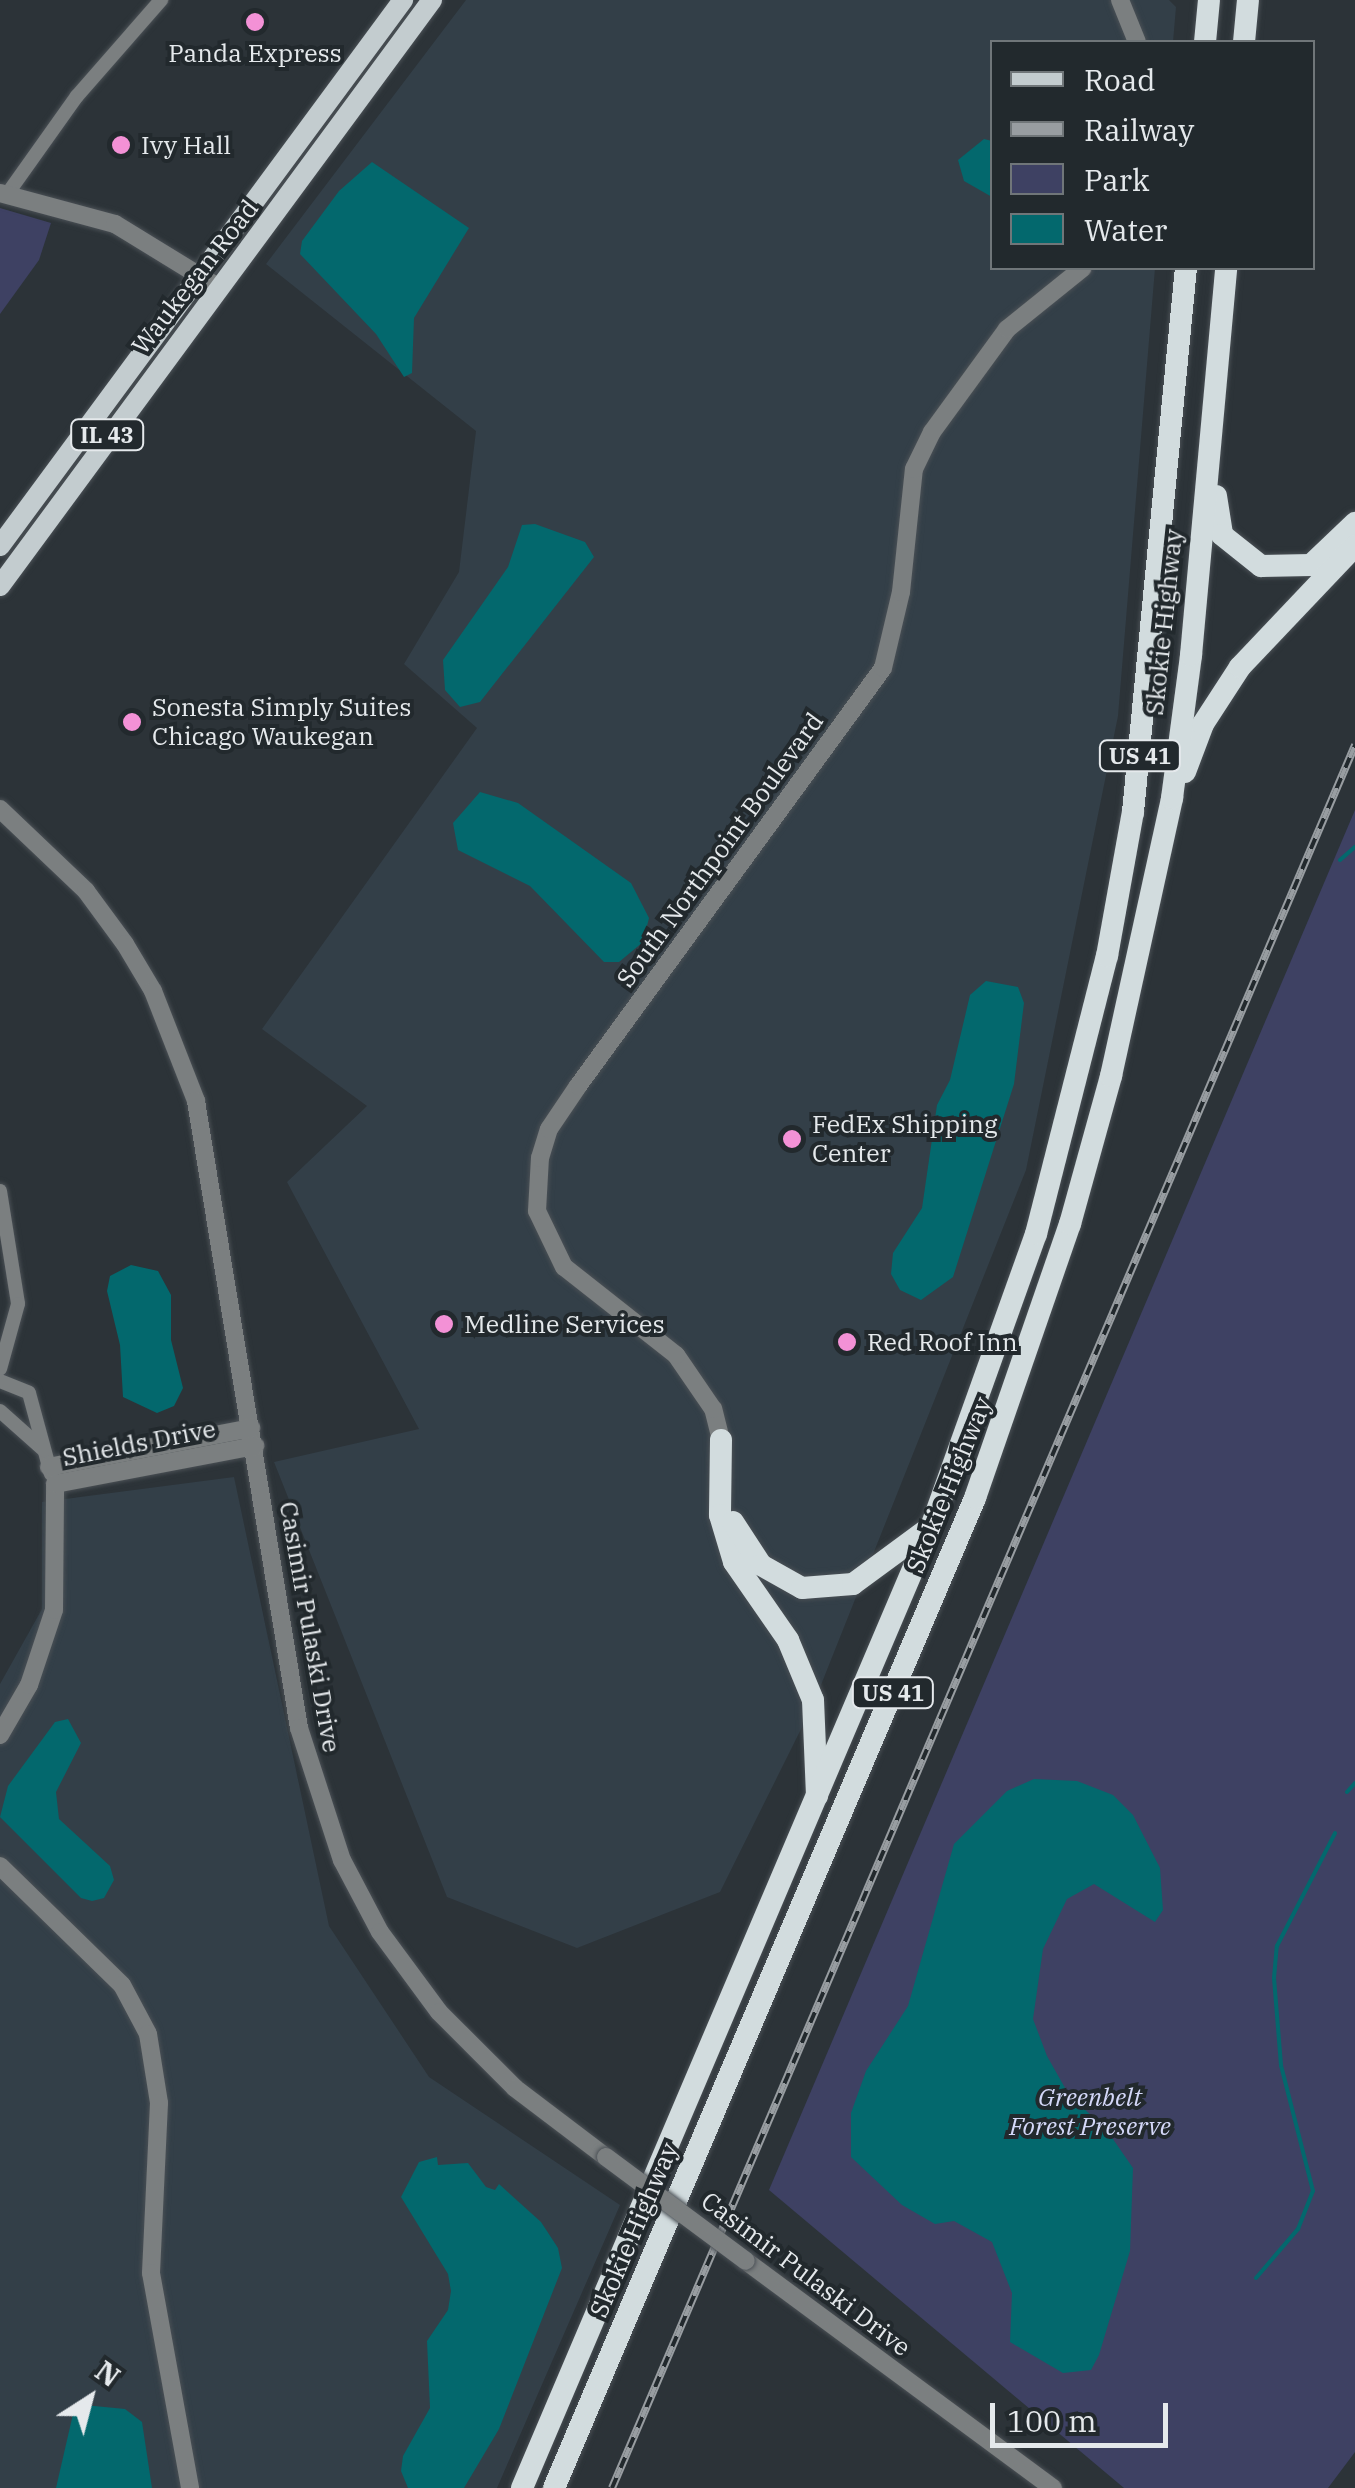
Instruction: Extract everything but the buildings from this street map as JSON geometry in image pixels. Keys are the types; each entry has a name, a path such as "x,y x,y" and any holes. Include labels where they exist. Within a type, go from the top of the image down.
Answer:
{"highway":[{"path":"1196,0 1196,40"},
{"path":"1205,40 1209,0"},
{"path":"1244,40 1248,0"},
{"name":"Skokie Highway","path":"522,2488 931,1527 1036,1234 1107,956 1156,620 1186,270"},
{"name":"Skokie Highway","path":"554,2488 1009,1410 1088,1165 1154,870 1192,655 1226,270"},
{"path":"1217,367 1216,514 1222,535 1240,555 1274,568 1310,565 1355,523"},
{"path":"1154,870 1189,756 1222,693 1355,546"},
{"path":"721,1440 733,1522 743,1544 761,1565 802,1588 853,1584 931,1527"},
{"path":"721,1440 720,1514 734,1562 788,1640 813,1700 817,1796"}],"main road":[{"name":"Waukegan Road","path":"0,546 404,0"},
{"name":"Waukegan Road","path":"0,586 432,0"}],"street":[{"path":"162,0 78,96 4,193 116,224 218,287"},
{"path":"1120,0 1136,40"},
{"name":"South Northpoint Boulevard","path":"721,1440 713,1409 676,1355 564,1267 538,1212 540,1158 549,1128 883,668 901,592 914,469 932,432 1007,329 1081,270"},
{"name":"Casimir Pulaski Drive","path":"0,809 86,891 153,991 174,1041 208,1151 299,1728 342,1860 380,1932 439,2012 515,2088 1053,2488"},
{"path":"0,1192 18,1304 0,1369"},
{"path":"0,1381 29,1393 49,1467"},
{"path":"0,1411 49,1467"},
{"name":"Shields Drive","path":"0,1734 29,1685 54,1610 49,1467 253,1437"},
{"path":"0,1866 122,1985 148,2034 159,2103 151,2273 190,2488"}],"shaded area":[{"path":"466,0 1169,0 1176,7 1173,40 990,40 990,270 1155,270 1118,716 1026,1170 813,1705 720,1892 577,1948 447,1897 274,1462 419,1429 287,1182 367,1106 262,1029 477,728 404,664 459,572 476,431 266,264"},
{"path":"234,1477 329,1926 429,2077 620,2205 497,2488 0,2488 0,1684 42,1609 42,1502"}],"green space":[{"path":"0,208 51,223 39,260 0,314"},
{"name":"Greenbelt Forest Preserve","path":"1355,810 1355,2452 1328,2488 1124,2488 769,2190"}],"water":[{"path":"984,139 990,140 990,196 964,181 958,160"},
{"path":"372,162 469,228 414,318 412,373 404,377 376,334 300,254 302,241 339,191"},
{"path":"535,524 585,542 594,557 480,702 460,707 445,690 443,660 508,567 522,525"},
{"path":"480,792 518,803 631,883 649,918 643,942 619,962 604,962 530,886 458,850 453,823"},
{"path":"986,981 1018,987 1024,1003 1014,1084 953,1277 921,1300 900,1290 891,1274 893,1253 922,1208 937,1105 950,1080 970,995"},
{"path":"131,1265 158,1271 171,1295 171,1340 183,1388 174,1406 157,1413 123,1397 120,1345 107,1291 110,1276"},
{"path":"68,1719 81,1743 56,1792 59,1819 110,1866 114,1880 104,1898 92,1901 81,1898 0,1817 8,1786 55,1722"},
{"path":"1034,1779 1077,1781 1113,1795 1133,1815 1160,1868 1163,1910 1155,1922 1094,1884 1067,1899 1043,1949 1033,2019 1047,2056 1069,2095 1106,2129 1133,2168 1130,2251 1099,2355 1091,2370 1063,2373 1010,2342 1012,2293 992,2242 954,2221 935,2224 902,2205 851,2157 851,2113 866,2071 908,2006 954,1844 1007,1791"},
{"path":"437,2157 438,2165 468,2163 486,2187 495,2190 499,2184 541,2222 558,2248 562,2268 499,2429 464,2488 408,2488 401,2471 403,2456 430,2408 427,2341 448,2310 451,2291 448,2274 401,2197 419,2162"},
{"path":"84,2405 125,2409 142,2422 152,2488 56,2488 73,2414"}],"waterway":[{"path":"1340,860 1355,847"},
{"path":"1347,1792 1355,1783"},
{"path":"1256,2278 1298,2229 1313,2191 1281,2065 1274,1978 1277,1946 1335,1833"}],"railway":[{"path":"612,2488 1355,745"}],"place":[{"name":"Panda Express","path":"255,22"},
{"name":"Ivy Hall","path":"121,145"},
{"name":"Sonesta Simply Suites Chicago Waukegan","path":"132,722"},
{"name":"FedEx Shipping Center","path":"792,1139"},
{"name":"Medline Services","path":"444,1324"},
{"name":"Red Roof Inn","path":"847,1342"}]}
